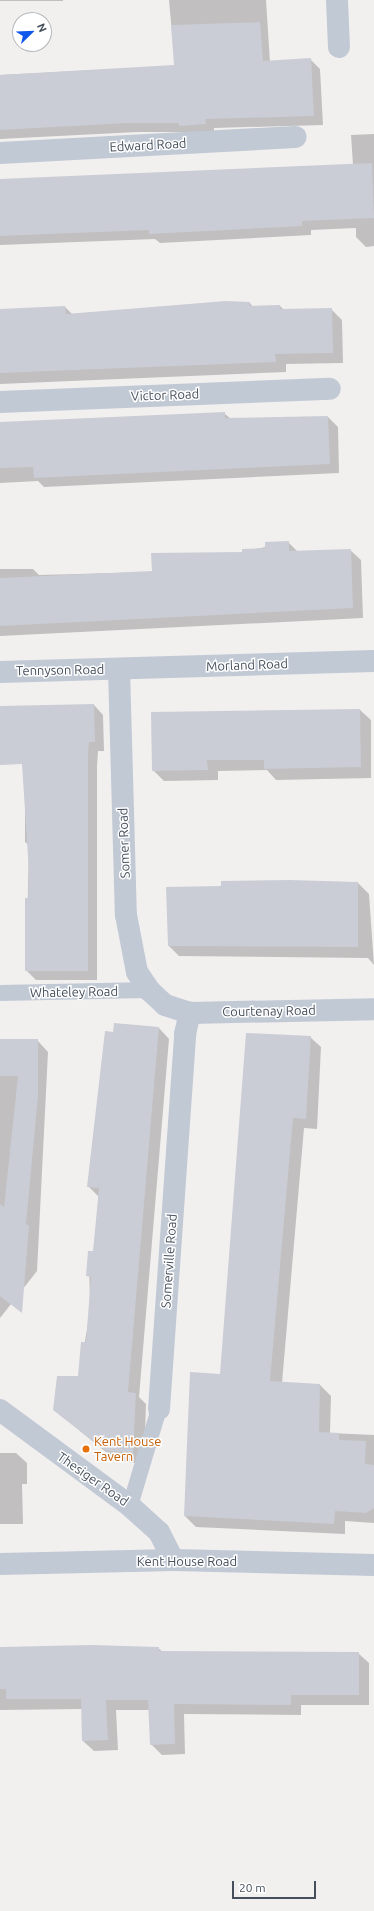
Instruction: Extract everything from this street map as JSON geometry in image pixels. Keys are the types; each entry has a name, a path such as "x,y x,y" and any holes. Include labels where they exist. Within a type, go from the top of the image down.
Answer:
{"street":[{"path":"337,0 339,47"},
{"name":"Edward Road","path":"0,153 296,137"},
{"name":"Victor Road","path":"0,402 330,389"},
{"name":"Morland Road","path":"119,669 374,662"},
{"name":"Tennyson Road","path":"0,672 119,669"},
{"name":"Somer Road","path":"119,669 126,915 137,972 149,990 165,1005"},
{"name":"Whateley Road","path":"0,993 149,990"},
{"name":"Courtenay Road","path":"165,1005 190,1013 374,1009"},
{"name":"Somerville Road","path":"130,1506 159,1409 185,1034 190,1013"},
{"name":"Thesiger Road","path":"0,1410 130,1506 159,1532 173,1560"},
{"name":"Kent House Road","path":"0,1564 173,1560 374,1565"}],"building":[{"path":"260,22 263,61 311,58 314,116 205,119 206,124 179,126 179,123 127,123 0,130 0,75 174,65 171,25"},
{"path":"372,163 374,218 302,221 302,226 149,234 149,230 0,236 0,179"},
{"path":"226,301 250,302 250,306 280,305 280,309 332,308 333,353 275,354 276,362 0,373 0,309 65,306 66,314"},
{"path":"225,412 225,418 328,416 330,464 34,478 33,467 0,468 0,422"},
{"path":"289,541 289,551 351,549 353,608 0,626 0,578 152,571 151,553 242,552 242,549 265,548 265,542"},
{"path":"94,704 95,742 89,742 88,756 88,971 25,971 25,898 28,898 29,872 22,764 0,765 0,706"},
{"path":"360,709 361,767 264,769 264,760 207,760 208,770 152,771 151,712"},
{"path":"289,880 358,882 358,947 168,946 166,887 221,886 221,881"},
{"path":"114,1023 159,1027 128,1392 136,1393 133,1453 106,1451 53,1410 57,1376 78,1376 81,1342 86,1342 91,1277 86,1276 88,1251 93,1251 99,1188 87,1187 105,1031 113,1032"},
{"path":"246,1033 311,1036 306,1119 293,1118 270,1381 320,1384 319,1432 339,1433 339,1440 366,1441 365,1464 374,1465 374,1508 366,1513 335,1511 334,1524 184,1516 190,1372 220,1374"},
{"path":"0,1039 38,1039 38,1096 26,1224 29,1226 22,1313 0,1296 0,1204 4,1207 18,1076 0,1076"},
{"path":"91,1645 159,1647 159,1651 359,1652 359,1695 291,1695 291,1705 174,1704 175,1744 150,1745 148,1700 106,1700 108,1740 82,1741 81,1699 6,1699 6,1689 0,1689 0,1647"}],"place":[{"name":"Kent House Tavern","path":"86,1449"}]}
